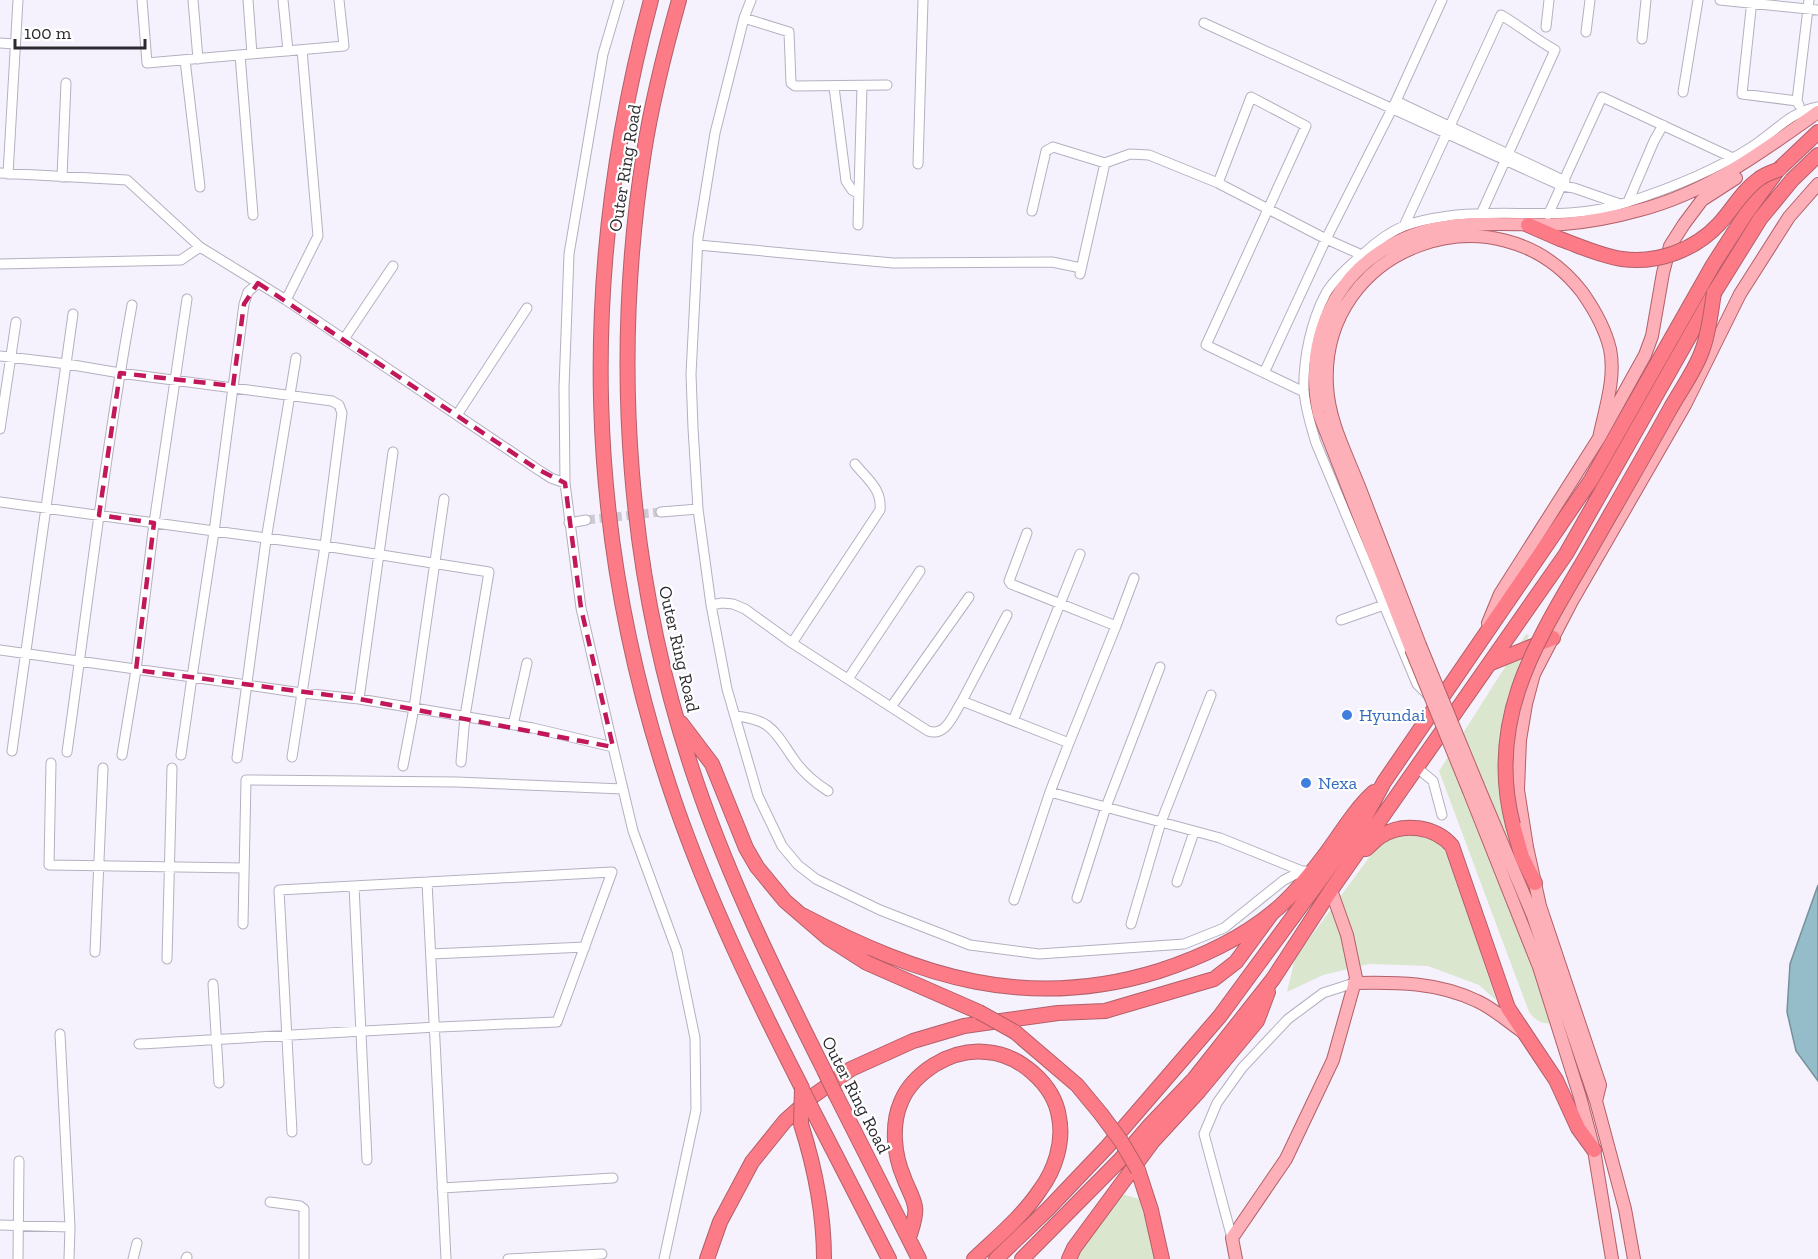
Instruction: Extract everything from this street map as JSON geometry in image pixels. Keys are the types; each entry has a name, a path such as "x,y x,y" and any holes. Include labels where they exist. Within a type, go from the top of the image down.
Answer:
{"highway":[{"name":"Outer Ring Road","path":"651,0 629,89 610,197 601,303 600,399 606,485 614,558 629,641 650,723 675,803 705,880 735,950 814,1113 889,1259"},
{"name":"Outer Ring Road","path":"679,0 655,94 638,190 631,251 627,398 632,482 642,563 659,651 676,716 702,799 769,960 919,1259"},
{"path":"996,1259 1107,1147 1220,1016 1362,823 1384,782 1591,480 1713,265 1747,212 1780,169 1818,132"},
{"path":"1022,1259 1120,1160 1194,1078 1273,979 1331,890 1566,554 1714,293 1760,219 1792,180 1818,155"},
{"path":"1528,225 1604,255 1622,259 1640,260 1668,255 1691,246 1702,238 1717,226 1757,179 1780,169"},
{"path":"1535,883 1522,857 1507,792 1506,761 1511,715 1519,684 1538,639 1640,464 1702,351 1714,293"},
{"path":"1491,663 1553,638"},
{"path":"676,716 712,764 747,848 770,885 821,933 915,966 975,982 1028,988 1073,988 1131,979 1194,959 1236,938 1272,913"},
{"path":"1416,738 1430,747"},
{"path":"706,1259 720,1222 753,1162 785,1121 813,1096 850,1069 913,1041 964,1026 1058,1013 1105,1011 1214,979 1236,962 1272,913 1363,802 1384,782"},
{"path":"1347,867 1380,836 1394,830 1406,828 1436,832 1452,846 1508,1008 1556,1080 1578,1128 1594,1150"},
{"path":"846,943 867,963 979,1012 1015,1032 1077,1085 1121,1141 1138,1170 1151,1210 1162,1259"},
{"path":"1035,1259 1153,1141 1199,1091 1257,1021 1273,979"},
{"path":"909,1238 916,1208 901,1171 895,1146 896,1121 901,1102 910,1086 925,1071 945,1058 963,1053 986,1052 1008,1057 1028,1068 1053,1098 1059,1116 1058,1154 1041,1189 1030,1204 974,1259"},
{"path":"802,1088 801,1124 820,1206 824,1259"},
{"path":"1069,1259 1074,1248 1153,1141"},
{"path":"1107,1147 1120,1160"}],"main road":[{"path":"1634,1259 1625,1209 1596,1101 1533,916 1474,788 1319,414 1315,379 1316,360 1327,314 1349,280 1365,263 1394,244 1418,234 1445,227 1589,221 1642,210 1729,174 1818,112"},
{"path":"1482,638 1500,594 1599,438 1645,355 1652,336 1670,246 1684,224 1702,200 1750,169 1818,117"},
{"path":"1596,1101 1600,1085 1540,906 1518,790 1520,740 1526,704 1534,674 1572,601 1685,405 1740,294 1789,217 1818,184"},
{"path":"1415,647 1329,405 1327,373 1331,344 1343,309 1362,282 1386,262 1405,251 1440,239 1483,236 1501,238 1540,254 1557,266 1575,284 1588,301 1606,335 1611,366 1610,383 1599,438"},
{"path":"1474,788 1539,967 1580,1097 1594,1150 1612,1259"},
{"path":"1236,1259 1232,1238 1286,1159 1333,1060 1356,978 1347,935 1331,890"},
{"path":"1354,983 1404,982 1443,987 1479,1001 1523,1032"}],"street":[{"path":"18,0 4,173 126,180 200,247 286,300 544,474 565,483"},
{"path":"142,0 147,63 344,46 339,0"},
{"path":"193,0 198,59"},
{"path":"248,0 252,54"},
{"path":"283,0 288,51"},
{"path":"619,0 603,54 569,255 564,388 565,483 581,608 613,747 633,831 677,951 696,1038 696,1110 664,1259"},
{"path":"751,0 744,18 715,133 698,245 691,374 698,509 711,605 727,689 758,796 782,846 798,865 816,879 880,910 970,945 1039,954 1184,944 1224,928 1284,880 1307,871"},
{"path":"918,164 923,0"},
{"path":"1264,373 1326,239 1394,105 1442,0"},
{"path":"1546,27 1549,0"},
{"path":"1586,33 1590,0"},
{"path":"1642,39 1646,0"},
{"path":"1683,92 1698,0"},
{"path":"1720,0 1808,5 1818,10"},
{"path":"1752,2 1742,94 1818,107"},
{"path":"1439,703 1417,684 1316,443 1304,392 1305,370 1313,323 1326,292 1347,267 1379,239 1404,226 1449,216 1548,215 1585,212 1625,203 1685,182 1754,146 1800,105 1808,5"},
{"path":"1404,226 1501,15 1523,28 1531,37 1555,50 1481,214"},
{"path":"744,18 789,32 792,83 795,86 886,85"},
{"path":"1204,23 1394,105 1574,188 1625,203"},
{"path":"0,43 15,44"},
{"path":"286,300 318,236 302,50"},
{"path":"240,55 253,215"},
{"path":"185,60 200,187"},
{"path":"62,177 66,82"},
{"path":"858,225 862,86"},
{"path":"834,87 846,181 852,190 859,194"},
{"path":"1548,215 1602,97 1733,158"},
{"path":"1218,183 1251,98 1306,126 1206,345 1304,392"},
{"path":"1625,203 1663,124"},
{"path":"1032,211 1046,151 1049,148 1053,147 1105,163 1130,154 1149,155 1218,183 1362,255"},
{"path":"698,245 893,263 1052,262 1080,271 1105,163"},
{"path":"0,264 181,260 200,247"},
{"path":"344,339 393,266"},
{"path":"181,755 214,532 244,304 248,292 258,283"},
{"path":"122,755 136,670 154,523 187,299"},
{"path":"67,752 99,515 132,305"},
{"path":"457,415 527,308"},
{"path":"12,751 73,314"},
{"path":"0,429 5,357 16,322"},
{"path":"5,357 232,386 332,401 339,405 342,413 325,546 292,757"},
{"path":"237,758 266,540 296,358"},
{"path":"359,699 393,452"},
{"path":"792,642 880,510 879,492 855,464"},
{"path":"403,766 414,708 444,499"},
{"path":"0,501 487,571 490,574 465,716 461,762"},
{"path":"661,512 698,509"},
{"path":"569,523 586,520"},
{"path":"1027,533 1009,581 1011,584 1061,602 1116,626"},
{"path":"1013,720 1080,554"},
{"path":"848,679 920,571"},
{"path":"1014,900 1050,792 1134,578"},
{"path":"891,707 969,597"},
{"path":"711,605 733,604 745,609 848,679 928,731 935,733 942,731 962,701 1007,615"},
{"path":"1341,620 1384,604"},
{"path":"0,650 359,699 513,725 613,747"},
{"path":"513,725 527,663"},
{"path":"1077,898 1106,807 1160,667"},
{"path":"1131,924 1161,822 1211,695"},
{"path":"962,701 1069,743"},
{"path":"735,716 751,717 767,725 780,738 792,758 807,776 828,791"},
{"path":"51,763 49,865 244,868"},
{"path":"1416,767 1433,781 1442,815"},
{"path":"95,952 103,768"},
{"path":"167,959 172,768"},
{"path":"243,924 246,780 457,782 623,789"},
{"path":"1050,792 1220,838 1307,871"},
{"path":"1177,882 1194,832"},
{"path":"139,1044 217,1039 287,1035 434,1027 557,1022 612,872 279,890 287,1035 292,1132"},
{"path":"428,882 446,1259"},
{"path":"354,886 367,1160"},
{"path":"431,954 585,946"},
{"path":"1232,1238 1204,1134 1216,1103 1242,1068 1288,1020 1323,993 1354,983"},
{"path":"213,984 219,1083"},
{"path":"60,1034 70,1227 69,1259"},
{"path":"18,1259 19,1161"},
{"path":"442,1188 613,1178"},
{"path":"270,1202 300,1206 304,1209 304,1259"},
{"path":"0,1225 70,1227"},
{"path":"133,1259 137,1243"},
{"path":"508,1259 602,1254"}],"highlighted area":[{"path":"258,283 537,469 565,483 581,608 613,747 359,699 136,670 154,523 99,515 120,373 233,386 244,304"}],"green space":[{"path":"1526,634 1529,635 1507,700 1501,745 1504,813 1575,1018 1556,1023 1539,1021 1529,1012 1439,771"},
{"path":"1428,836 1441,842 1450,861 1496,1000 1479,985 1428,966 1369,964 1323,975 1287,992 1295,958 1368,859 1386,842 1396,837"},
{"path":"1118,1193 1139,1199 1154,1259 1074,1259"}],"water":[{"path":"1818,885 1818,1081 1796,1051 1787,1012 1790,964"}],"tunnel":[{"path":"586,520 661,512"}],"place":[{"name":"Hyundai","path":"1347,715"},
{"name":"Nexa","path":"1306,783"}]}
